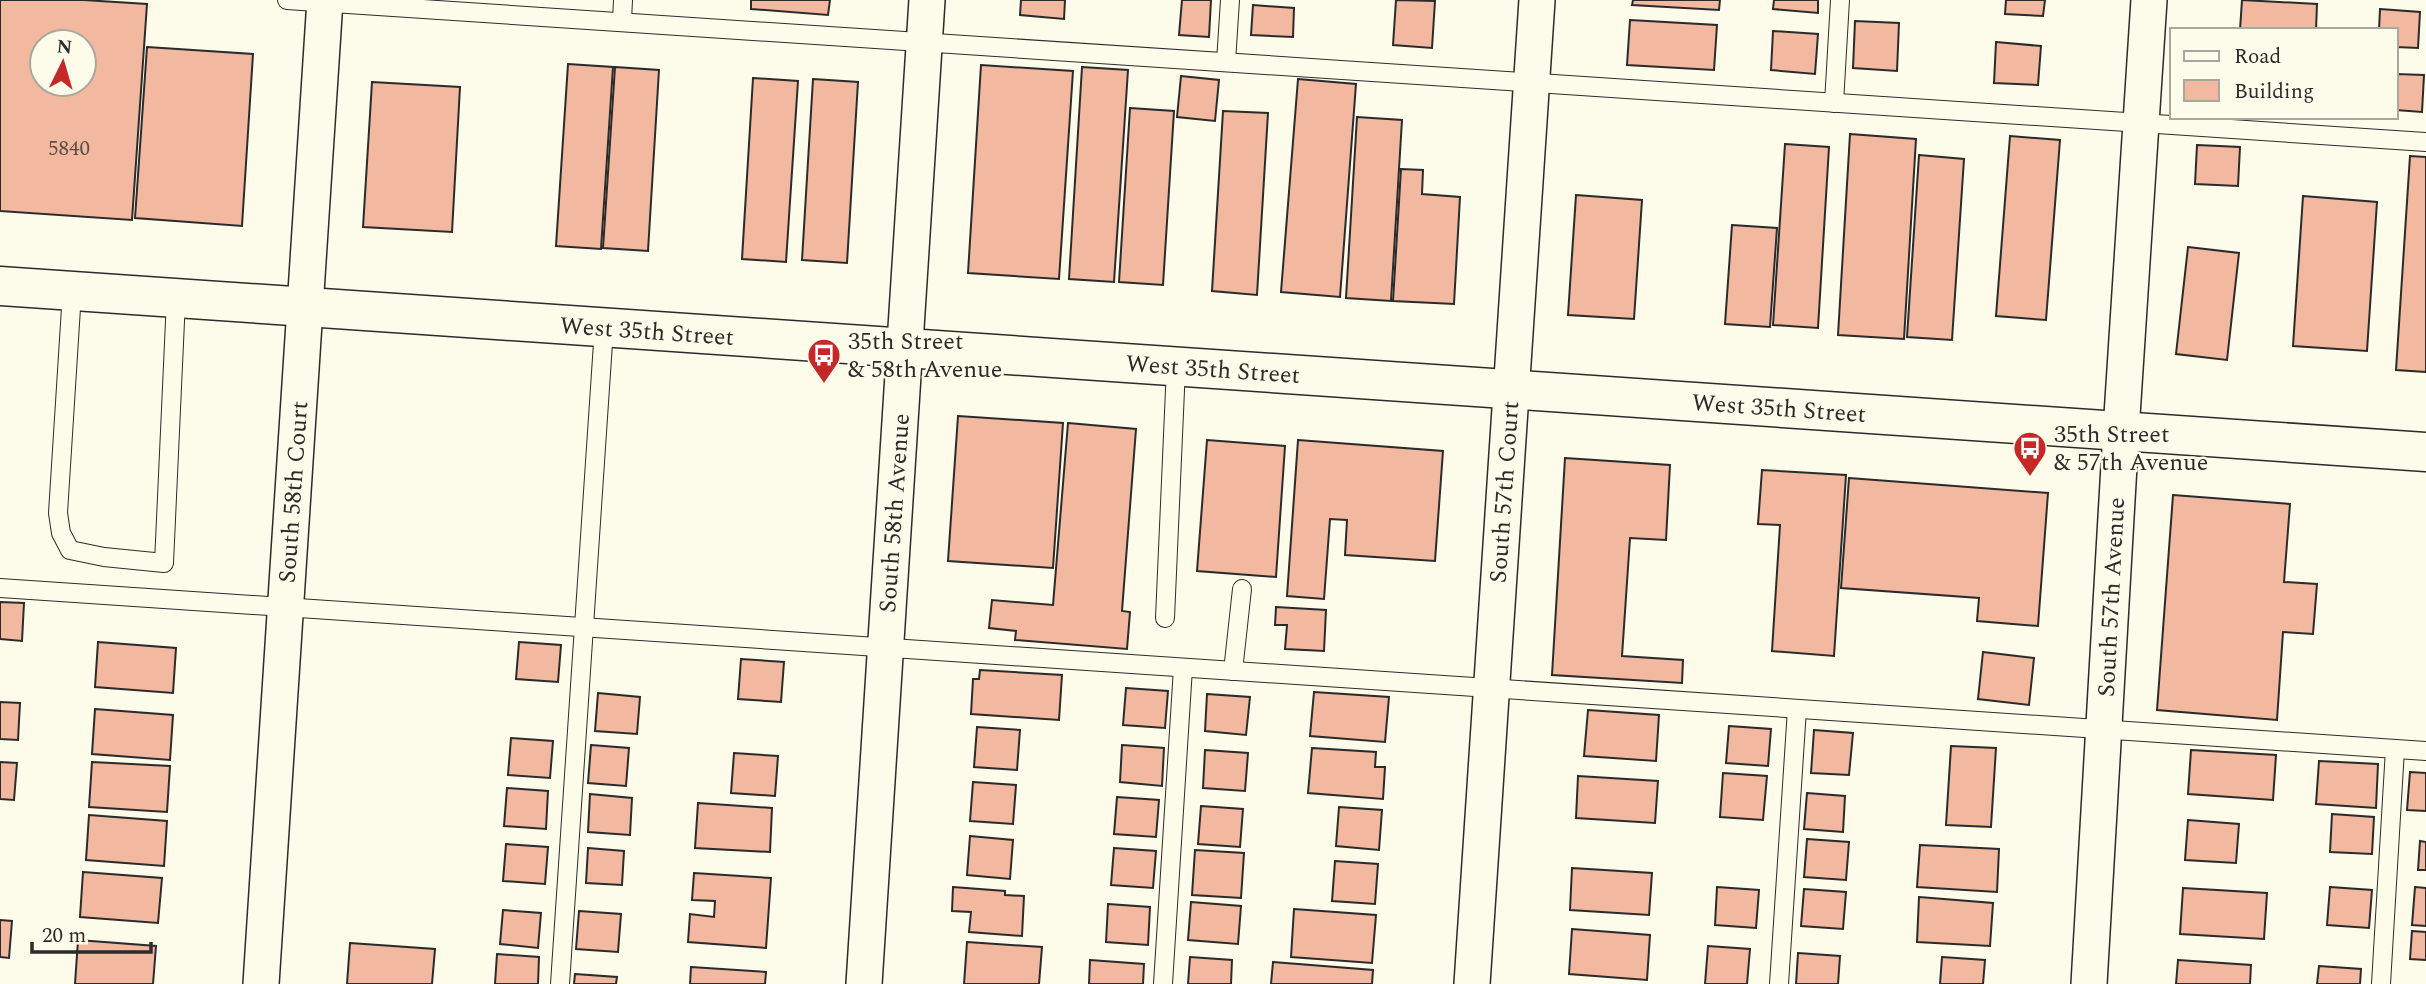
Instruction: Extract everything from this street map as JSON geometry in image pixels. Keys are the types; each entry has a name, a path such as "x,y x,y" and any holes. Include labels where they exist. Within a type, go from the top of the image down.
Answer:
{"street":[{"name":"South 58th Avenue","path":"864,984 927,0"},
{"name":"South 57th Court","path":"1472,984 1537,0"},
{"name":"South 57th Avenue","path":"2089,984 2149,0"},
{"name":"South 58th Court","path":"261,984 325,1"},
{"name":"West 35th Street","path":"0,286 2426,452"}],"lane":[{"path":"287,0 2426,142"},
{"path":"622,21 623,0"},
{"path":"1226,62 1230,0"},
{"path":"1834,103 1840,0"},
{"path":"72,292 58,513 61,533 70,551 104,558 164,563 176,299"},
{"path":"560,984 604,328"},
{"path":"1165,618 1176,367"},
{"path":"0,589 2426,751"},
{"path":"1233,671 1241,589"},
{"path":"1163,984 1183,668"},
{"path":"1779,984 1797,709"},
{"path":"2381,984 2395,749"}],"building":[{"path":"0,0 84,0 147,4 132,220 0,211"},
{"path":"751,0 830,0 828,15 751,9"},
{"path":"1021,0 1065,0 1064,19 1020,15"},
{"path":"1182,0 1211,0 1209,37 1179,35"},
{"path":"1396,0 1435,1 1432,48 1393,45"},
{"path":"1633,0 1720,0 1719,10 1632,5"},
{"path":"1774,0 1818,0 1818,13 1773,9"},
{"path":"2006,0 2045,0 2043,16 2005,14"},
{"path":"2242,0 2317,4 2316,28 2240,28"},
{"path":"1253,5 1294,8 1293,37 1251,35"},
{"path":"2380,9 2420,12 2418,48 2398,47 2398,28 2379,28"},
{"path":"1630,20 1717,25 1714,70 1627,65"},
{"path":"1855,21 1899,23 1897,71 1853,68"},
{"path":"1773,31 1818,34 1815,74 1771,70"},
{"path":"1996,42 2041,46 2038,85 1994,83"},
{"path":"147,47 253,54 242,226 135,218"},
{"path":"568,64 613,67 601,249 556,246"},
{"path":"981,65 1073,71 1059,279 968,273"},
{"path":"615,67 659,70 648,251 603,248"},
{"path":"1082,67 1128,70 1114,282 1069,279"},
{"path":"2398,74 2424,75 2422,112 2398,110"},
{"path":"1181,76 1219,80 1215,121 1177,117"},
{"path":"753,78 798,81 786,262 742,259"},
{"path":"813,79 858,82 847,263 802,260"},
{"path":"1298,79 1356,84 1340,297 1281,292"},
{"path":"372,82 460,87 452,232 363,227"},
{"path":"1130,108 1174,111 1163,285 1119,282"},
{"path":"1223,111 1268,113 1257,295 1212,291"},
{"path":"1357,117 1402,120 1391,301 1346,298"},
{"path":"1850,134 1916,139 1904,339 1838,335"},
{"path":"2010,136 2060,140 2046,320 1996,316"},
{"path":"1785,144 1829,147 1818,328 1773,325"},
{"path":"2197,145 2240,147 2238,186 2195,184"},
{"path":"1919,155 1964,159 1952,340 1907,337"},
{"path":"2410,156 2426,157 2426,372 2396,370"},
{"path":"1401,169 1423,170 1422,194 1460,197 1454,304 1393,301"},
{"path":"1576,195 1642,200 1634,319 1568,315"},
{"path":"2303,196 2377,202 2367,351 2293,346"},
{"path":"1732,225 1777,228 1770,327 1725,324"},
{"path":"2188,247 2239,253 2227,360 2176,354"},
{"path":"958,416 1063,423 1053,568 948,561"},
{"path":"1068,423 1136,429 1122,611 1130,612 1127,649 1015,640 1016,631 989,628 992,600 1053,605"},
{"path":"1207,440 1285,446 1276,577 1197,571"},
{"path":"1298,440 1443,451 1435,561 1345,555 1347,520 1330,519 1324,599 1287,596"},
{"path":"1565,458 1670,465 1666,540 1630,538 1622,656 1683,660 1682,683 1552,675"},
{"path":"1762,470 1846,475 1834,656 1772,651 1780,525 1758,524"},
{"path":"1849,478 2048,493 2038,626 1977,621 1979,598 1841,588"},
{"path":"2173,495 2290,504 2284,582 2317,584 2313,634 2283,632 2277,720 2157,710"},
{"path":"0,602 24,603 22,641 0,639"},
{"path":"1276,607 1326,610 1324,651 1285,649 1287,625 1275,625"},
{"path":"98,642 176,648 173,693 95,687"},
{"path":"519,642 561,645 558,682 516,679"},
{"path":"1983,652 2034,658 2029,705 1978,699"},
{"path":"741,659 784,662 781,702 738,699"},
{"path":"980,670 1062,675 1059,720 971,714 973,679 979,679"},
{"path":"1126,688 1168,691 1165,728 1123,725"},
{"path":"1314,692 1389,697 1385,742 1310,736"},
{"path":"598,693 640,697 637,734 595,731"},
{"path":"1207,694 1250,697 1246,735 1205,731"},
{"path":"0,702 20,703 18,740 0,739"},
{"path":"95,709 173,715 170,760 92,754"},
{"path":"1588,710 1659,715 1656,761 1584,756"},
{"path":"1729,726 1771,729 1768,766 1726,763"},
{"path":"977,727 1020,730 1017,770 974,767"},
{"path":"1814,730 1853,733 1849,775 1811,773"},
{"path":"511,738 553,741 550,778 508,775"},
{"path":"591,745 629,748 626,786 588,783"},
{"path":"1122,745 1164,748 1162,786 1120,782"},
{"path":"1951,746 1996,748 1991,827 1946,825"},
{"path":"1312,748 1376,752 1375,767 1385,767 1383,799 1308,793"},
{"path":"1205,750 1248,753 1245,791 1203,788"},
{"path":"2191,750 2276,755 2273,800 2188,794"},
{"path":"734,753 778,756 775,796 731,793"},
{"path":"2319,761 2378,764 2376,808 2316,804"},
{"path":"0,762 17,763 14,800 0,799"},
{"path":"92,762 170,766 167,812 89,807"},
{"path":"2410,772 2426,773 2426,811 2407,810"},
{"path":"1723,773 1767,776 1763,820 1720,817"},
{"path":"1578,776 1658,781 1655,823 1576,818"},
{"path":"973,782 1016,785 1013,824 970,821"},
{"path":"507,788 548,791 546,829 504,826"},
{"path":"1807,793 1845,796 1843,832 1804,829"},
{"path":"590,794 632,798 630,835 588,832"},
{"path":"1117,797 1159,800 1156,837 1114,834"},
{"path":"698,803 772,808 770,852 695,848"},
{"path":"1201,806 1243,809 1240,847 1198,844"},
{"path":"1339,807 1382,810 1379,850 1336,846"},
{"path":"2332,814 2374,817 2372,854 2330,852"},
{"path":"89,815 167,821 164,866 86,860"},
{"path":"2188,820 2239,824 2236,863 2185,860"},
{"path":"970,836 1013,840 1010,879 967,875"},
{"path":"1807,839 1849,842 1846,880 1804,877"},
{"path":"2420,841 2426,842 2426,870 2418,870"},
{"path":"506,844 548,847 545,884 503,881"},
{"path":"1920,845 1999,849 1997,892 1917,887"},
{"path":"588,848 624,851 622,885 586,883"},
{"path":"1114,848 1156,851 1153,888 1111,885"},
{"path":"1195,850 1244,853 1241,898 1192,895"},
{"path":"1335,861 1378,864 1375,904 1332,901"},
{"path":"1572,868 1652,873 1649,915 1570,910"},
{"path":"83,872 162,878 158,923 80,917"},
{"path":"694,873 771,878 766,948 688,942 690,914 714,917 715,901 692,900"},
{"path":"953,887 1005,891 1005,895 1024,896 1022,936 969,932 971,912 952,911"},
{"path":"1717,887 1759,890 1756,928 1715,925"},
{"path":"2330,887 2372,890 2369,928 2327,925"},
{"path":"2415,887 2426,888 2426,926 2412,925"},
{"path":"2183,888 2267,893 2264,939 2180,934"},
{"path":"1804,889 1846,892 1843,929 1801,926"},
{"path":"1919,897 1993,903 1990,946 1917,942"},
{"path":"1191,902 1241,906 1238,944 1188,940"},
{"path":"1108,904 1150,907 1148,945 1106,942"},
{"path":"1294,909 1376,915 1372,963 1291,957"},
{"path":"503,910 541,913 538,948 500,944"},
{"path":"579,911 621,914 618,952 576,949"},
{"path":"0,920 12,921 9,958 0,957"},
{"path":"1572,929 1650,935 1647,980 1569,974"},
{"path":"2412,931 2426,932 2426,960 2410,959"},
{"path":"78,940 156,946 153,984 75,984"},
{"path":"967,942 1042,947 1039,984 964,984"},
{"path":"350,943 435,949 432,984 347,984"},
{"path":"1708,946 1750,949 1747,984 1705,984"},
{"path":"1798,953 1840,956 1838,984 1796,984"},
{"path":"497,954 539,957 538,984 495,984"},
{"path":"1190,957 1232,960 1231,984 1188,984"},
{"path":"1942,957 1985,960 1983,984 1940,984"},
{"path":"1090,960 1144,964 1143,984 1089,984"},
{"path":"2178,960 2251,965 2250,984 2176,984"},
{"path":"1273,962 1373,970 1372,984 1271,984"},
{"path":"2319,966 2361,969 2360,984 2317,984"},
{"path":"691,967 766,972 765,984 690,984"},
{"path":"575,974 617,977 616,984 574,984"}],"place":[{"name":"35th Street & 58th Avenue","path":"824,385"},
{"name":"35th Street & 57th Avenue","path":"2030,478"}]}
